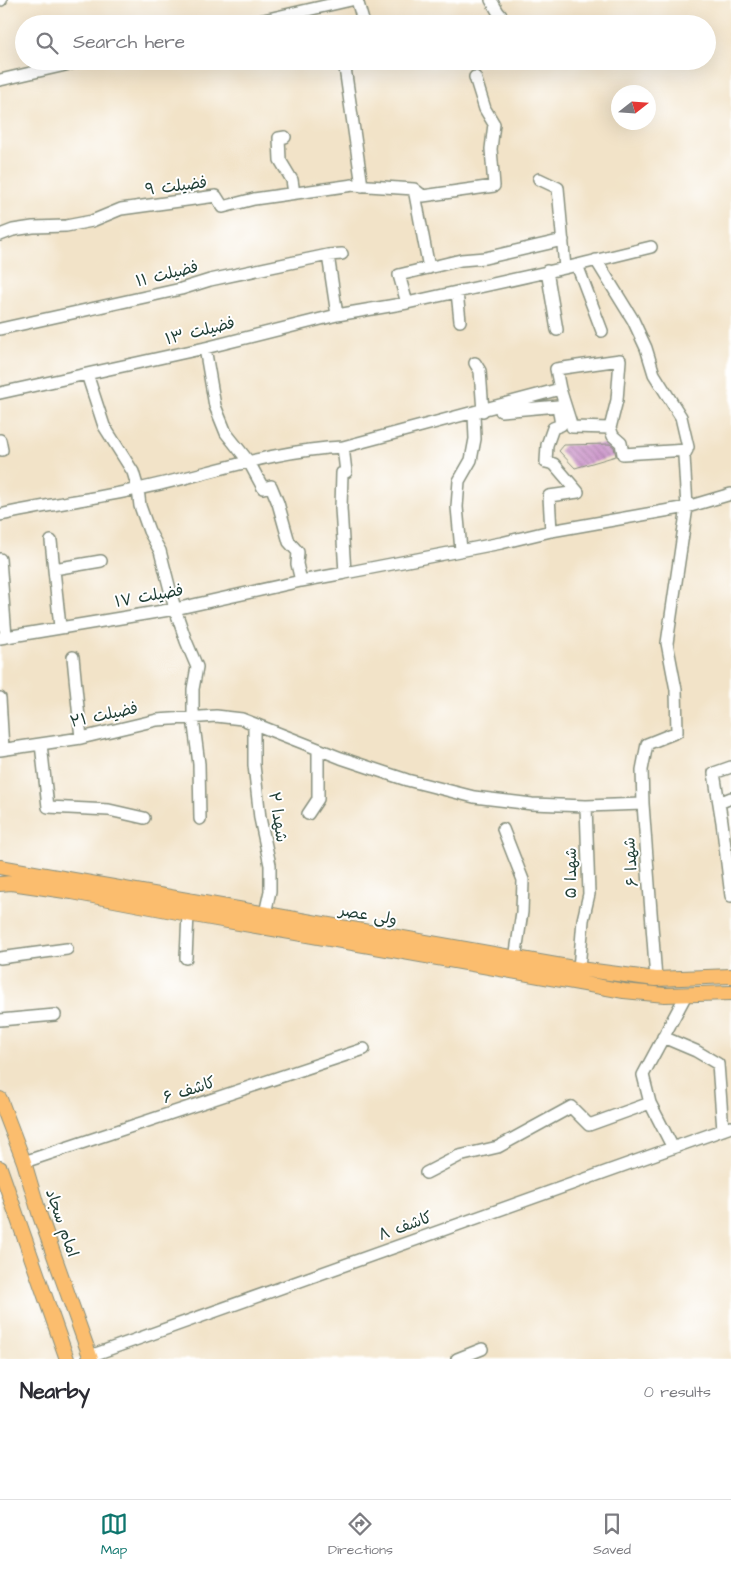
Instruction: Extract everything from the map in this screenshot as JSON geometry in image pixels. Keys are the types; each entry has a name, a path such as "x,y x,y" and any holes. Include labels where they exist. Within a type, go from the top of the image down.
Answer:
{"main road":[{"name":"ولی عصر","path":"0,867 264,921 624,990 686,995 731,993"},
{"name":"ولی عصر","path":"0,884 10,883 72,892 188,914 264,921 578,969 656,979 731,976"},
{"name":"امام سجاد","path":"0,1099 4,1121 24,1162 40,1216 91,1358"},
{"path":"0,1168 67,1359"}],"street":[{"path":"286,15 351,0"},
{"path":"357,0 361,15"},
{"path":"491,0 500,15"},
{"path":"0,80 44,70"},
{"path":"345,70 362,186"},
{"name":"فضیلت ۹","path":"0,235 13,230 32,227 66,226 92,221 121,208 216,196 223,207 254,199 353,185 414,189 423,196 494,186 491,149 494,124 485,109 475,77"},
{"path":"285,137 279,138 280,160 292,180 294,193"},
{"path":"540,179 558,188 565,268"},
{"path":"414,189 429,268"},
{"path":"407,303 400,275 461,260 485,258 563,240"},
{"name":"فضیلت ۱۳","path":"0,393 205,348 337,315 407,303 651,247"},
{"name":"فضیلت ۱۱","path":"0,329 328,255 342,254"},
{"path":"328,255 337,315"},
{"path":"596,260 634,320 646,348 654,374 681,417 688,448 684,456 687,507"},
{"path":"577,265 602,331"},
{"path":"547,271 557,330"},
{"path":"457,292 460,321"},
{"path":"205,348 215,406 226,433 249,462 263,488 271,486 289,542 298,552 297,564 301,581"},
{"path":"610,428 572,427 556,369 620,360 617,400 610,428 613,436 621,443 623,454 687,450"},
{"path":"461,550 457,508 459,481 471,460 475,439 475,413 480,371 475,363"},
{"path":"87,374 104,426 133,472 140,506 149,531 160,551 175,609 197,668 193,718 199,764 200,819"},
{"path":"0,515 138,490 249,462 317,448 343,447 560,389"},
{"path":"475,413 558,406 561,425 553,428 547,444 546,462 554,464 578,492 549,496 551,531"},
{"path":"343,447 346,472 342,474 341,508 345,573"},
{"name":"فضیلت ۱۷","path":"3,637 175,609 301,581 551,531 687,507 731,494"},
{"name":"شهدا ۶","path":"656,979 642,770 647,744 676,732 676,690 667,644 687,507"},
{"path":"50,541 60,627"},
{"path":"0,559 3,637"},
{"path":"54,569 101,561"},
{"path":"73,657 81,738"},
{"path":"0,698 1,749"},
{"name":"فضیلت ۲۱","path":"1,749 81,738 157,720 216,716 242,719 318,749 407,780 474,797 532,804 586,806 643,804"},
{"name":"شهدا ۲","path":"254,724 254,765 260,818 270,864 270,891 264,921"},
{"path":"40,744 48,807 109,810 144,818"},
{"path":"308,814 318,799 318,749"},
{"path":"731,767 714,773 731,896"},
{"path":"719,803 731,798"},
{"name":"شهدا ۵","path":"578,969 583,920 589,894 586,806"},
{"path":"503,829 522,880 522,912 515,959"},
{"path":"186,958 188,914"},
{"path":"0,958 67,948"},
{"path":"673,1148 650,1103 643,1075 686,995"},
{"path":"0,1020 55,1015"},
{"path":"663,1037 696,1051 718,1064 727,1128"},
{"name":"کاشف ۶","path":"24,1162 364,1049"},
{"path":"426,1173 459,1156 498,1147 571,1107 589,1125 650,1103"},
{"name":"کاشف ۸","path":"91,1358 727,1128"},
{"path":"456,1359 482,1349"}],"building":[{"path":"610,444 614,447 616,456 575,468 559,451 564,445"}]}
